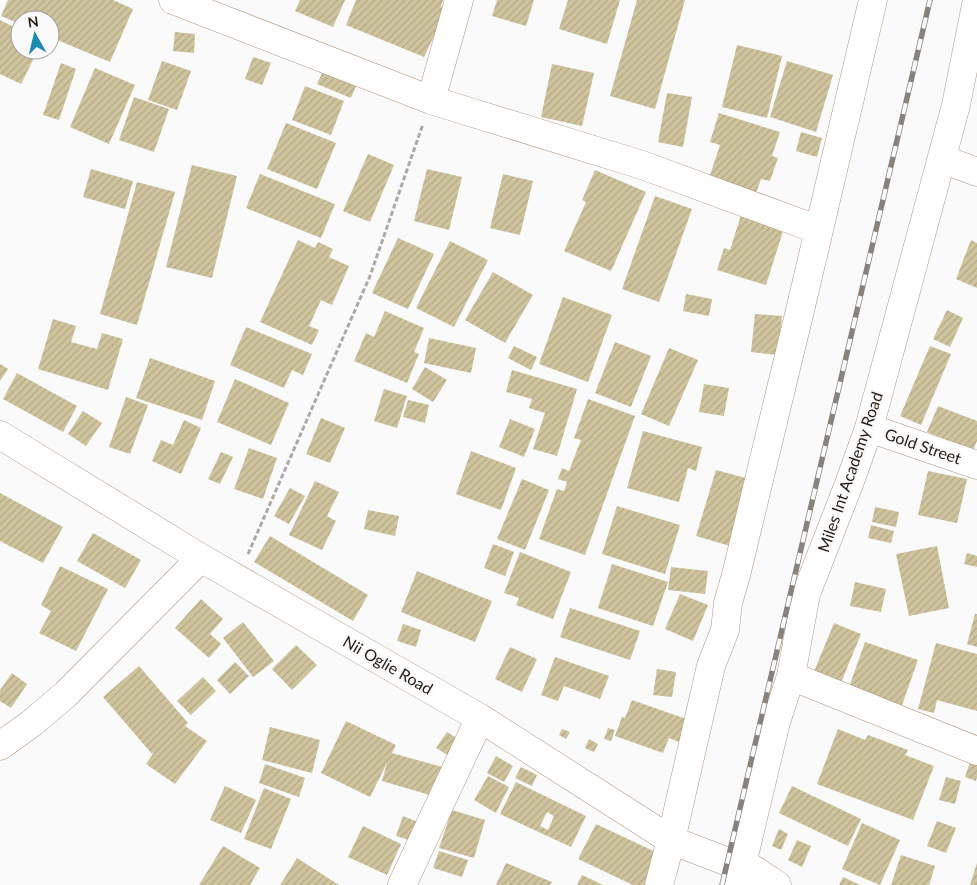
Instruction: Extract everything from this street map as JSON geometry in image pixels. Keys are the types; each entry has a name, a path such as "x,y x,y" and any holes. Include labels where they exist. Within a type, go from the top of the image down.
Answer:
{"street":[{"path":"173,0 431,100 642,165 819,230"},
{"path":"431,100 459,0"},
{"path":"659,885 711,666 725,630 728,603 873,0"},
{"name":"Miles Int Academy Road","path":"740,873 776,722 791,676 806,594 869,428 956,105 977,0"},
{"path":"942,159 977,172"},
{"name":"Gold Street","path":"869,428 977,465"},
{"name":"Nii Oglie Road","path":"0,435 200,558 480,718 671,840 728,862 740,873 777,885"},
{"path":"0,746 32,723 66,694 200,558"},
{"path":"791,676 977,751"},
{"path":"402,885 480,718"}],"path":[{"path":"238,578 370,276 431,100"}],"building":[{"path":"8,0 113,0 133,9 110,62 60,41 60,10 10,10 10,20 1,16"},
{"path":"300,0 345,0 333,27 295,11"},
{"path":"356,0 443,0 441,6 444,15 424,57 346,25"},
{"path":"497,0 534,0 526,26 492,16"},
{"path":"568,0 620,0 607,44 559,29"},
{"path":"637,0 685,0 655,109 610,96"},
{"path":"0,20 10,25 10,60 33,60 21,84 0,74"},
{"path":"175,32 195,34 194,53 173,51"},
{"path":"737,45 782,56 767,118 722,107"},
{"path":"253,57 271,63 262,85 245,79"},
{"path":"162,61 191,71 177,110 148,100"},
{"path":"787,61 833,75 816,132 770,117"},
{"path":"61,63 76,69 59,120 43,115"},
{"path":"552,64 594,73 582,126 541,117"},
{"path":"325,67 358,81 351,98 317,84"},
{"path":"95,68 135,85 109,144 70,127"},
{"path":"305,86 344,101 331,135 292,120"},
{"path":"667,93 692,97 683,147 658,142"},
{"path":"134,97 169,109 154,152 119,140"},
{"path":"719,113 780,132 772,156 778,158 770,181 761,179 754,199 707,184 720,145 710,142"},
{"path":"286,123 336,143 317,189 267,169"},
{"path":"801,132 822,138 817,157 796,151"},
{"path":"368,154 394,165 370,222 343,211"},
{"path":"192,165 237,176 212,278 166,267"},
{"path":"91,169 133,181 125,209 83,197"},
{"path":"427,169 462,177 449,230 414,221"},
{"path":"595,170 646,192 611,271 564,251 586,202 582,200"},
{"path":"260,174 335,204 321,238 246,208"},
{"path":"503,174 533,181 520,235 490,228"},
{"path":"137,182 175,192 137,325 100,314"},
{"path":"655,196 692,209 659,302 622,289"},
{"path":"741,215 784,228 766,285 717,270 724,248 730,250"},
{"path":"398,238 434,254 408,309 372,293"},
{"path":"298,240 315,248 318,242 333,249 329,257 349,266 332,305 321,300 309,326 319,330 312,345 260,322"},
{"path":"971,240 977,243 977,288 956,279"},
{"path":"450,241 488,260 454,327 416,308"},
{"path":"493,272 533,295 505,343 465,320"},
{"path":"686,294 712,299 709,316 683,311"},
{"path":"563,297 612,315 588,382 539,364"},
{"path":"947,310 963,318 950,347 933,339"},
{"path":"385,311 424,328 414,352 419,354 407,383 354,361 366,333 374,337"},
{"path":"755,314 782,316 778,355 751,352"},
{"path":"53,319 76,326 71,342 97,349 102,333 123,339 108,390 38,369"},
{"path":"246,327 312,354 303,375 292,370 284,388 230,365"},
{"path":"429,338 476,348 471,373 424,363"},
{"path":"615,342 651,356 631,407 595,393"},
{"path":"514,346 537,357 531,370 508,358"},
{"path":"930,346 951,354 921,425 900,416"},
{"path":"669,348 698,360 669,426 641,414"},
{"path":"150,358 215,381 202,420 136,398"},
{"path":"0,364 8,369 0,381"},
{"path":"425,367 447,380 433,402 412,389"},
{"path":"512,370 577,389 557,456 533,449 545,413 529,408 532,399 506,392"},
{"path":"17,373 77,406 63,432 3,399"},
{"path":"235,379 289,403 271,445 217,422"},
{"path":"704,384 729,388 724,416 699,412"},
{"path":"384,389 407,396 397,428 374,421"},
{"path":"126,397 148,405 130,454 109,447"},
{"path":"588,399 635,416 585,555 539,539 557,489 564,491 567,482 558,479 562,468 569,471 581,440 574,438"},
{"path":"408,400 429,405 425,423 403,417"},
{"path":"938,406 977,421 977,441 973,450 927,432"},
{"path":"83,411 102,423 86,446 68,434"},
{"path":"321,418 345,428 330,463 306,454"},
{"path":"510,419 535,429 524,457 499,447"},
{"path":"184,420 201,428 181,474 152,461 161,440 173,445"},
{"path":"643,431 702,447 696,471 688,468 679,502 627,488"},
{"path":"249,448 277,458 263,499 234,489"},
{"path":"471,451 516,468 501,510 456,494"},
{"path":"221,452 233,457 220,484 208,479"},
{"path":"716,470 749,479 730,546 696,536"},
{"path":"928,471 967,479 957,523 918,515"},
{"path":"522,479 549,490 525,550 497,539"},
{"path":"315,481 339,492 327,516 336,521 322,550 289,535"},
{"path":"290,488 305,496 289,524 274,516"},
{"path":"0,493 63,527 43,563 0,541"},
{"path":"617,506 680,525 665,574 602,554"},
{"path":"875,507 899,512 896,527 872,522"},
{"path":"368,510 399,516 395,536 364,529"},
{"path":"871,525 894,531 891,543 868,538"},
{"path":"93,533 141,560 125,588 77,561"},
{"path":"270,536 368,595 353,621 254,562"},
{"path":"493,544 514,552 505,576 484,568"},
{"path":"937,546 949,608 909,616 896,554"},
{"path":"520,552 571,572 553,619 516,605 519,598 504,593"},
{"path":"967,553 977,556 977,567 964,564"},
{"path":"612,564 668,582 653,626 598,608"},
{"path":"60,566 108,589 76,651 39,633 51,611 41,605"},
{"path":"671,567 708,571 705,594 668,590"},
{"path":"417,571 492,601 475,642 401,612"},
{"path":"855,582 886,589 881,612 850,606"},
{"path":"680,594 708,605 693,641 665,629"},
{"path":"201,599 223,619 210,634 221,644 209,658 175,628"},
{"path":"570,608 640,631 630,660 560,637"},
{"path":"975,614 977,614 977,647 967,644"},
{"path":"243,622 274,661 253,677 223,638"},
{"path":"834,623 861,634 838,690 811,679"},
{"path":"403,624 421,630 416,647 397,641"},
{"path":"865,642 918,660 902,705 849,687"},
{"path":"936,643 977,654 977,711 937,700 934,713 918,709"},
{"path":"296,645 317,665 292,690 272,669"},
{"path":"510,647 537,659 522,692 495,679"},
{"path":"555,657 609,676 600,699 564,686 558,701 541,695"},
{"path":"235,662 249,676 230,694 217,680"},
{"path":"139,666 188,723 185,726 207,741 175,784 146,764 155,751 152,754 103,697"},
{"path":"657,669 676,672 672,697 653,695"},
{"path":"12,673 27,684 11,708 0,701 0,690"},
{"path":"203,677 216,691 191,715 177,701"},
{"path":"632,700 692,721 684,744 669,738 663,753 615,736 622,717 625,718"},
{"path":"346,721 396,745 392,753 442,767 433,796 382,781 387,763 370,797 321,773"},
{"path":"270,727 320,740 312,773 262,760"},
{"path":"608,728 615,730 611,741 604,739"},
{"path":"562,729 570,732 566,739 559,735"},
{"path":"838,729 865,740 868,735 908,750 905,755 934,766 913,820 817,784"},
{"path":"447,732 474,749 464,765 436,748"},
{"path":"589,739 598,744 594,752 585,748"},
{"path":"496,756 513,766 504,782 487,773"},
{"path":"970,762 977,764 976,781 965,777"},
{"path":"265,764 305,778 299,797 259,783"},
{"path":"521,767 537,775 532,786 515,778"},
{"path":"488,776 509,787 496,813 474,800"},
{"path":"946,777 961,781 955,804 939,800"},
{"path":"516,782 586,816 571,847 500,814","holes":["547,812 554,816 548,830 540,826"]},
{"path":"225,786 256,800 241,833 210,820"},
{"path":"792,786 861,819 848,846 779,813"},
{"path":"264,788 291,799 271,849 244,839"},
{"path":"452,810 485,820 474,858 439,848"},
{"path":"403,816 418,822 412,841 396,836"},
{"path":"937,821 956,828 946,853 927,846"},
{"path":"862,823 900,840 880,885 842,869"},
{"path":"596,824 666,857 652,885 633,885 578,859"},
{"path":"363,826 401,844 387,875 348,857"},
{"path":"779,829 788,834 781,850 772,846"},
{"path":"797,840 811,846 802,867 788,860"},
{"path":"223,846 260,868 250,885 199,885"},
{"path":"439,851 468,860 462,877 433,868"},
{"path":"901,855 935,866 929,885 891,885"},
{"path":"297,858 339,885 280,885"},
{"path":"506,863 552,882 550,885 496,885"},
{"path":"977,863 977,885 970,885"},
{"path":"582,875 603,885 577,885"},
{"path":"843,877 860,885 839,885"}],"railway":[{"path":"722,885 930,0"}]}
